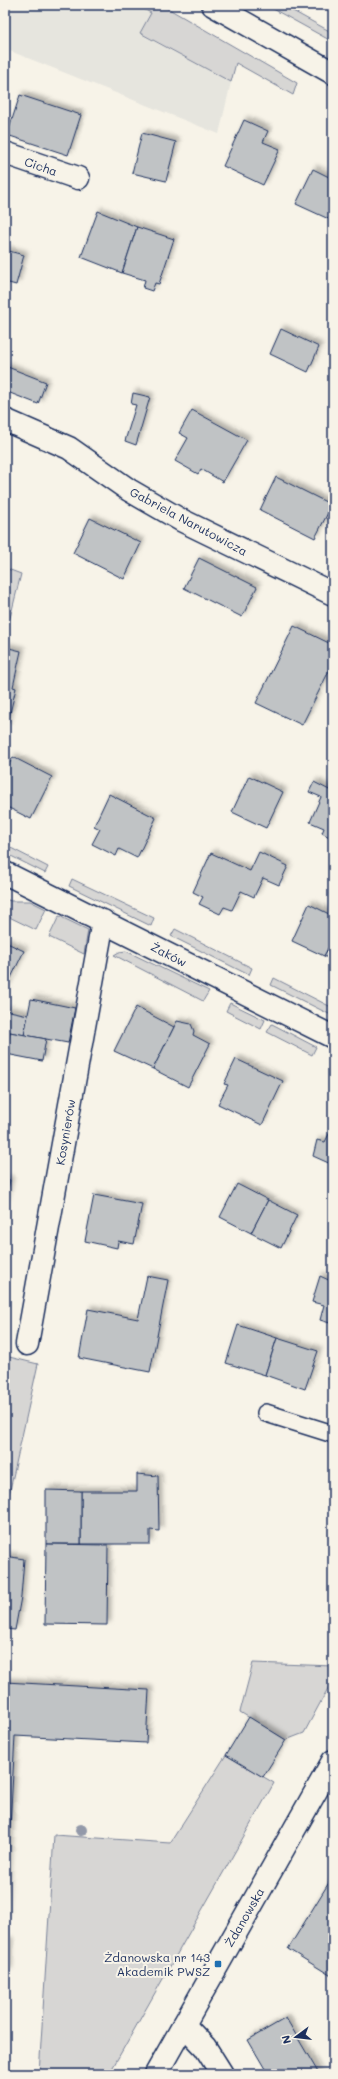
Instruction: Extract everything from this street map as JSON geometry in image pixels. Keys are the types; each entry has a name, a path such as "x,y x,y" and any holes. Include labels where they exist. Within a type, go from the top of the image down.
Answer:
{"street":[{"path":"213,5 333,73"},
{"name":"Cicha","path":"5,153 78,178"},
{"name":"Gabriela Narutowicza","path":"5,420 69,448 129,490 175,516 333,594"},
{"name":"Żaków","path":"5,873 333,1037"},
{"name":"Kosynierów","path":"27,1344 103,921"},
{"name":"Żdanowska","path":"156,2074 333,1761"},
{"path":"184,2024 205,2047 222,2074"}],"lane":[{"path":"266,1413 333,1434"}],"shaded area":[{"path":"5,5 136,5 152,13 140,34 231,82 219,134 5,49"},
{"path":"136,5 162,5 297,83 293,95 236,63 231,82 140,33 151,13"},
{"path":"266,5 282,5 333,33 333,42"},
{"path":"5,568 21,574 5,638"},
{"path":"5,845 48,867 45,873 5,853"},
{"path":"72,879 154,918 151,926 69,886"},
{"path":"5,899 11,901 30,901 46,909 36,930 5,915"},
{"path":"59,916 88,930 84,954 49,937"},
{"path":"175,929 252,968 249,975 171,936"},
{"path":"126,951 209,991 203,1001 114,955 119,952"},
{"path":"274,978 333,1008 333,1016 271,985"},
{"path":"230,1003 265,1020 261,1029 226,1011"},
{"path":"272,1024 316,1047 312,1055 267,1032"},
{"path":"5,1356 38,1364 5,1513"},
{"path":"253,1663 333,1666 333,1679 304,1733 286,1740 240,1712"},
{"path":"226,1755 274,1783 109,2074 39,2074 54,1835 170,1843"}],"building":[{"path":"20,95 81,115 68,155 7,135"},
{"path":"244,120 268,131 263,142 280,149 263,185 223,166"},
{"path":"142,133 176,142 166,181 132,173"},
{"path":"313,169 333,179 333,221 296,204"},
{"path":"98,211 137,227 122,273 81,257"},
{"path":"137,227 174,239 159,284 155,283 152,291 143,288 145,280 122,273"},
{"path":"5,250 24,255 16,285 5,282"},
{"path":"281,329 319,347 308,372 270,354"},
{"path":"5,366 46,382 38,404 5,391"},
{"path":"133,393 150,397 136,445 125,441 136,405 131,404"},
{"path":"192,410 247,440 223,482 201,469 198,474 175,461 188,438 179,433"},
{"path":"276,477 332,505 315,538 260,510"},
{"path":"90,518 141,543 124,579 73,553"},
{"path":"199,558 257,587 242,617 184,588"},
{"path":"294,626 333,645 333,663 302,725 256,703"},
{"path":"5,647 21,651 13,687 16,688 7,726 5,726"},
{"path":"13,757 52,777 31,819 5,806 5,772"},
{"path":"249,776 283,792 266,828 232,812"},
{"path":"314,782 333,792 333,839 322,833 324,828 310,822 321,797 309,792"},
{"path":"109,794 156,818 137,858 119,849 116,856 92,844 100,829 94,826"},
{"path":"259,852 288,866 279,885 263,878 254,897 241,891 232,910 224,907 220,914 199,904 203,897 193,892 211,853 250,871"},
{"path":"309,904 333,916 333,939 324,956 292,941"},
{"path":"333,939 333,961 324,956"},
{"path":"5,942 24,951 5,990"},
{"path":"31,999 75,1008 68,1043 24,1035"},
{"path":"136,1007 174,1027 153,1069 114,1051"},
{"path":"5,1010 28,1015 24,1035 5,1031"},
{"path":"177,1021 191,1024 194,1031 193,1035 210,1044 188,1087 153,1069"},
{"path":"10,1032 46,1039 42,1061 6,1054"},
{"path":"236,1059 283,1081 262,1125 218,1104 228,1085 224,1084"},
{"path":"333,1126 333,1165 313,1156 317,1140 325,1142"},
{"path":"5,1179 10,1180 5,1203"},
{"path":"237,1184 268,1200 251,1233 220,1217"},
{"path":"94,1195 142,1204 134,1244 118,1241 117,1248 85,1241"},
{"path":"268,1200 297,1215 281,1248 251,1233"},
{"path":"147,1276 168,1280 150,1372 79,1358 88,1309 138,1319"},
{"path":"320,1276 333,1282 333,1324 320,1320 324,1305 312,1302"},
{"path":"238,1325 277,1338 265,1375 226,1363"},
{"path":"277,1338 318,1351 305,1389 265,1375"},
{"path":"137,1474 158,1476 159,1531 150,1530 150,1544 81,1544 81,1491 137,1491"},
{"path":"46,1490 81,1491 81,1544 46,1544"},
{"path":"46,1544 108,1545 107,1625 45,1624"},
{"path":"5,1556 24,1559 21,1597 15,1630 5,1629"},
{"path":"5,1682 149,1690 146,1743 15,1736 5,1919"},
{"path":"249,1717 286,1740 263,1777 226,1755"},
{"path":"333,1876 333,1977 288,1949"},
{"path":"5,1941 9,1941 8,1972 5,1971"},
{"path":"286,2018 319,2074 268,2074 248,2040"}],"place":[{"name":"Żdanowska nr 143 Akademik PWSZ","path":"218,1964"}]}
